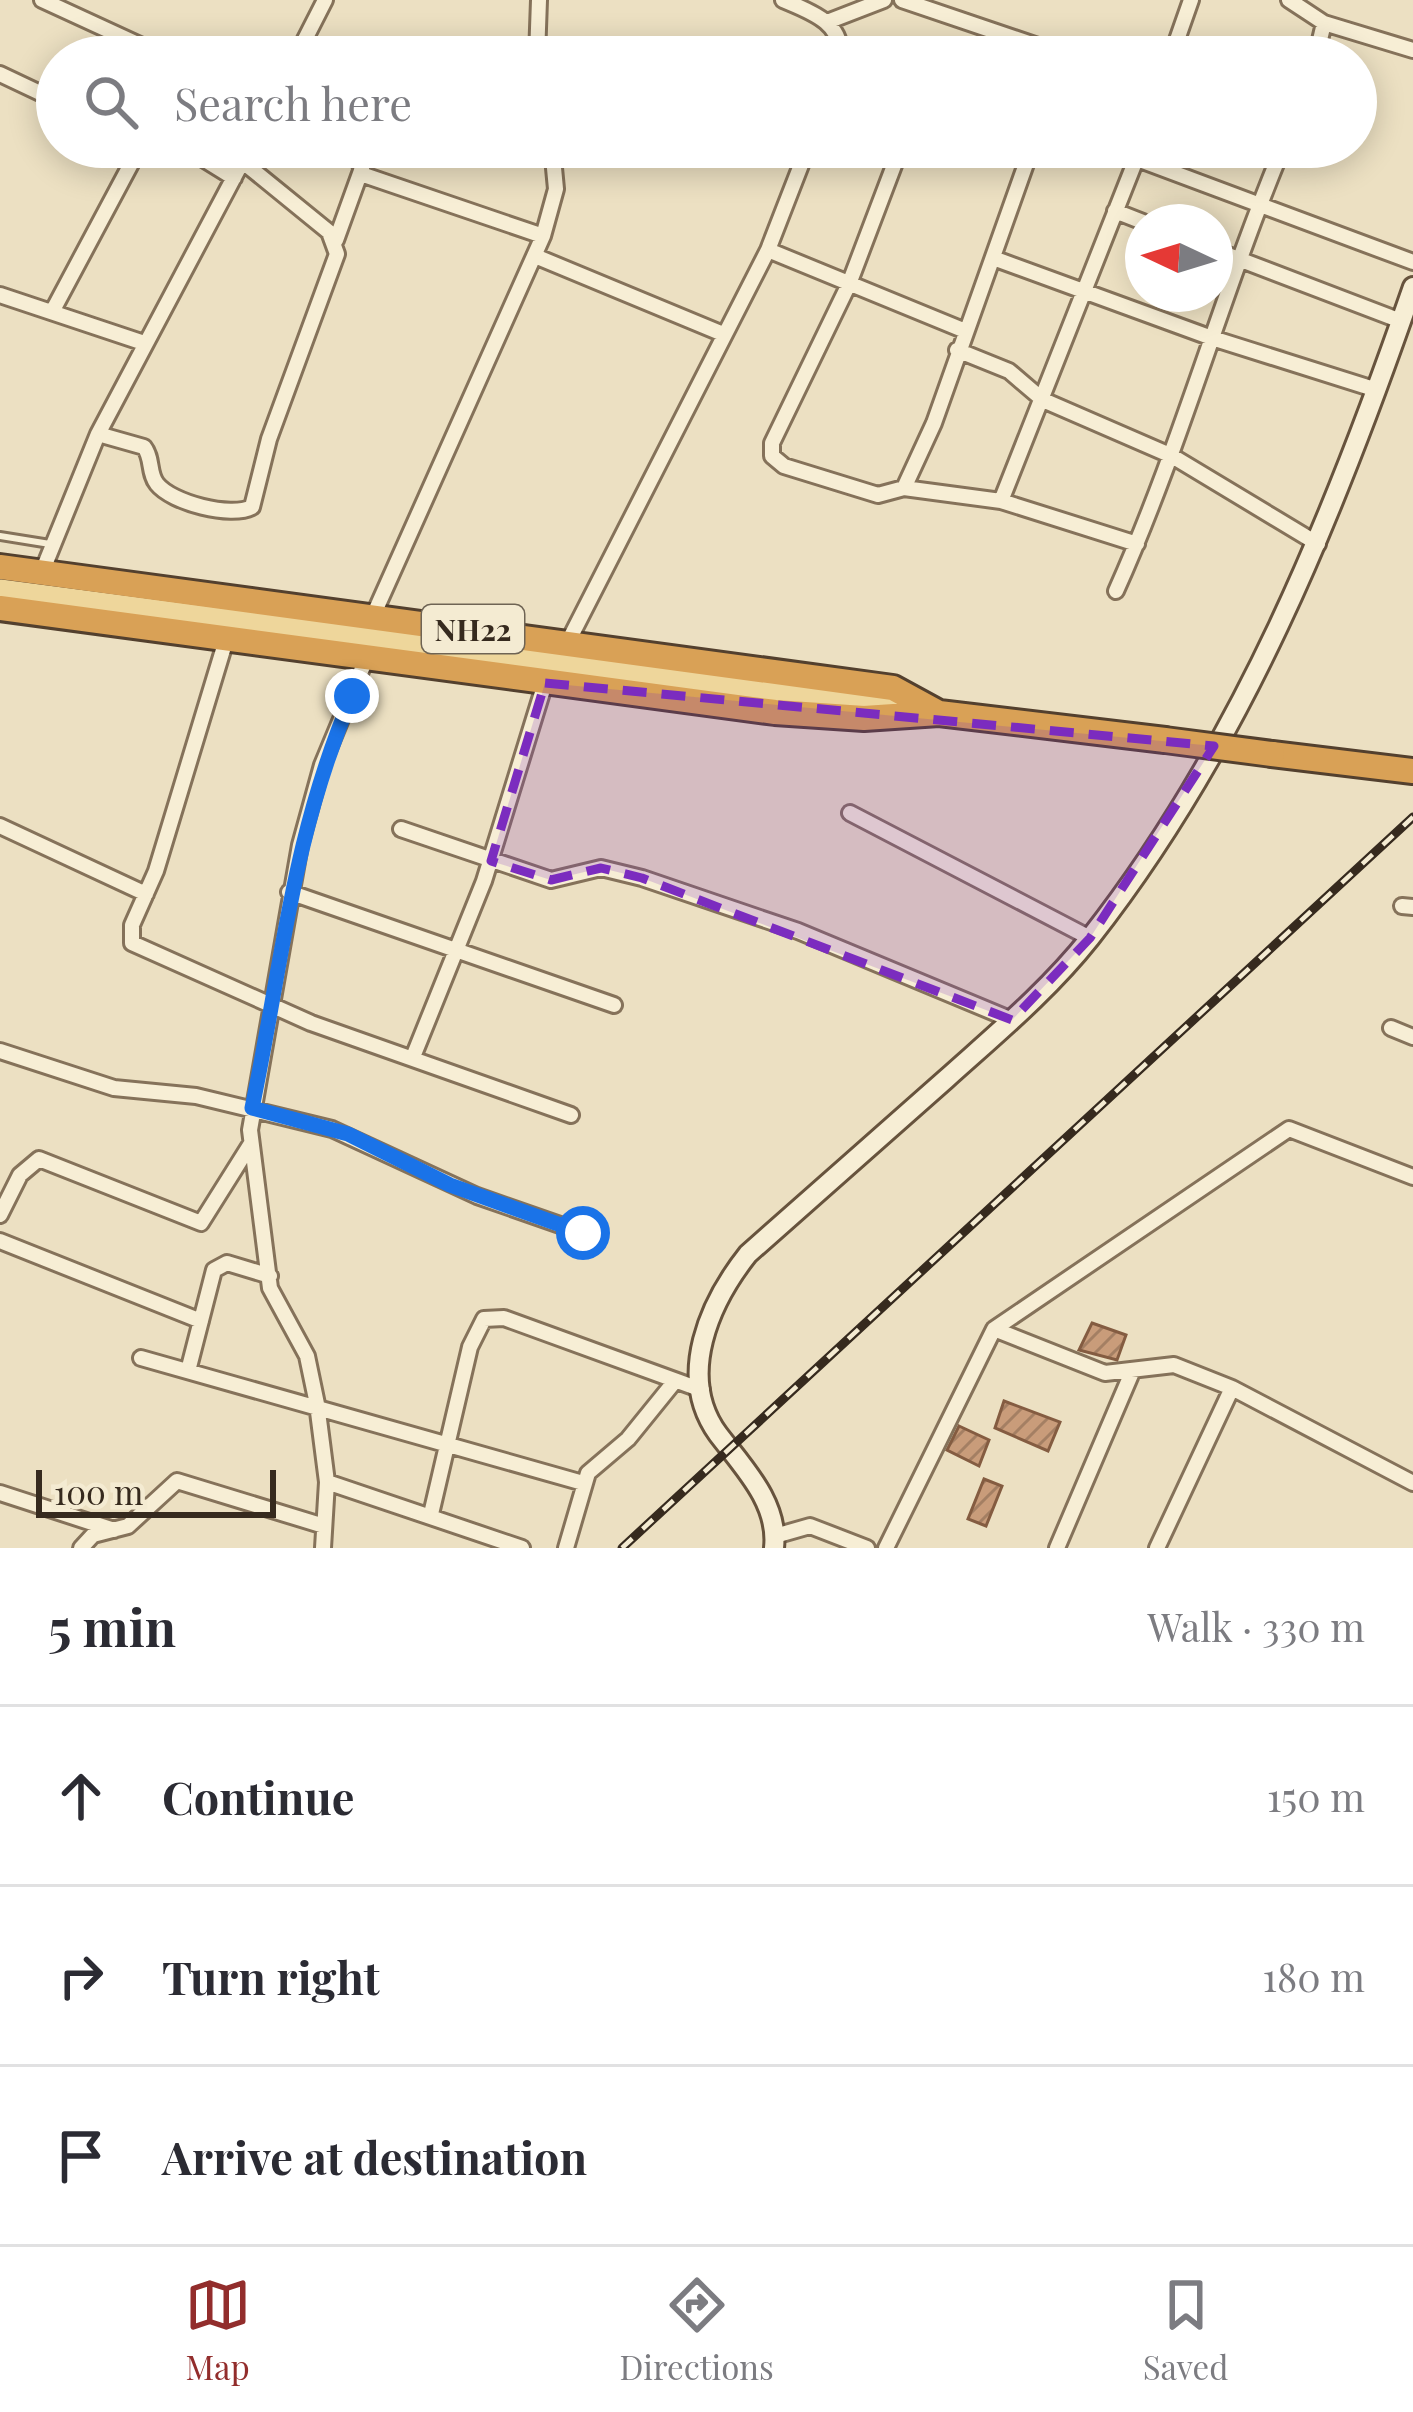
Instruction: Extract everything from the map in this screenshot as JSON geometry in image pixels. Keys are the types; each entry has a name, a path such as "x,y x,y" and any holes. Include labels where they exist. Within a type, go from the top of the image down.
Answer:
{"highway":[{"name":"NH22","path":"0,567 893,688 939,713"},
{"name":"NH22","path":"0,608 796,714 864,718 939,713 1406,770"}],"main road":[{"path":"775,1542 756,1484 705,1411 705,1322 722,1287 748,1254 1012,1020 1090,938 1196,777 1318,544 1413,287"},
{"path":"0,590 939,713"}],"street":[{"path":"41,0 120,36"},
{"path":"307,36 325,0"},
{"path":"538,36 539,0"},
{"path":"783,0 827,22 838,36"},
{"path":"827,22 884,0"},
{"path":"902,0 1008,36"},
{"path":"1178,36 1191,0"},
{"path":"1289,0 1324,22 1368,36"},
{"path":"1321,36 1324,22"},
{"path":"1377,39 1413,50"},
{"path":"0,74 36,91"},
{"path":"52,312 129,168"},
{"path":"218,168 234,178"},
{"path":"42,572 98,434 239,168"},
{"path":"261,168 336,240"},
{"path":"98,434 144,447 156,483 166,490 228,512 252,507 269,439 330,277 336,240 361,174 359,168"},
{"path":"373,616 535,256 556,189 554,168"},
{"path":"568,642 768,250 800,168"},
{"path":"893,168 849,284 772,443 772,456 784,466 878,495 904,488 1001,501 1137,544"},
{"path":"904,488 934,423 963,329 1025,168"},
{"path":"1001,501 1133,168"},
{"path":"1175,168 1413,262"},
{"path":"1116,591 1172,456 1237,260 1274,168"},
{"path":"361,174 543,236"},
{"path":"1114,211 1125,215"},
{"path":"768,250 963,329"},
{"path":"535,256 723,334"},
{"path":"993,258 1212,338 1377,390"},
{"path":"1233,258 1401,321"},
{"path":"0,295 144,343"},
{"path":"957,350 998,365 1043,400 1172,456 1318,544"},
{"path":"226,640 132,925 132,943 311,1024 572,1115"},
{"path":"323,1548 327,1482 317,1404 307,1356 274,1303 250,1145 252,1108 290,892 315,786 366,659"},
{"path":"413,1057 490,861 544,682"},
{"path":"850,813 1090,938"},
{"path":"0,826 146,894"},
{"path":"400,829 551,880 602,868 642,878 798,931 1012,1020"},
{"path":"290,892 457,946 614,1005"},
{"path":"1391,1028 1413,1037"},
{"path":"0,1051 114,1088 252,1108 348,1134 450,1185 583,1233"},
{"path":"886,1548 994,1329 1289,1129 1413,1177"},
{"path":"0,1215 27,1165 40,1159 201,1222 238,1156 250,1145"},
{"path":"0,1241 201,1321"},
{"path":"188,1371 211,1276 219,1265 270,1276"},
{"path":"431,1514 476,1327 494,1316 702,1390"},
{"path":"994,1329 1105,1373 1174,1365 1232,1388 1413,1483"},
{"path":"141,1358 584,1483"},
{"path":"1058,1548 1133,1370"},
{"path":"566,1548 584,1483 675,1381"},
{"path":"1157,1548 1232,1388"},
{"path":"81,1548 93,1535 119,1531 177,1481 324,1526"},
{"path":"327,1482 521,1548"},
{"path":"0,1493 119,1531"},
{"path":"775,1542 809,1526 867,1548"}],"lane":[{"path":"0,536 51,544"}],"highlighted area":[{"path":"545,683 1214,746 1090,938 1012,1020 642,878 601,868 551,880 491,861"}],"building":[{"path":"1092,1323 1126,1335 1117,1360 1079,1350"},
{"path":"1004,1401 1060,1422 1048,1451 995,1428"},
{"path":"959,1426 989,1440 979,1466 947,1450"},
{"path":"984,1479 1002,1486 986,1526 968,1519"}],"railway":[{"path":"622,1548 1413,817"}],"route":[{"path":"352,696 322,765 299,845 252,1108 348,1134 450,1185 583,1233"}]}
